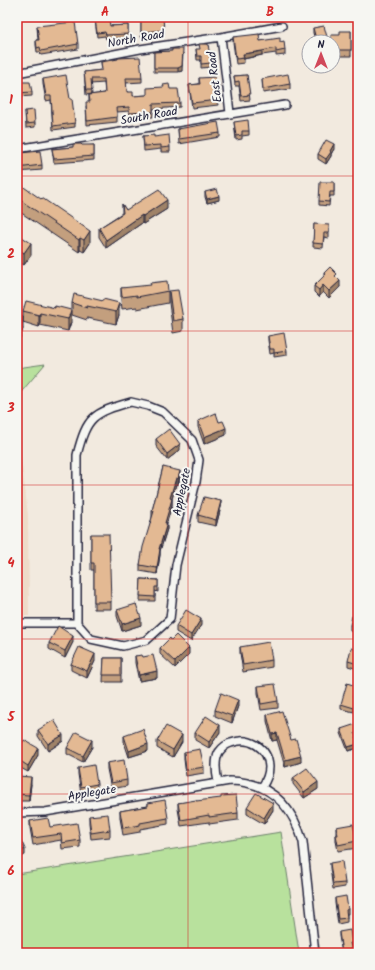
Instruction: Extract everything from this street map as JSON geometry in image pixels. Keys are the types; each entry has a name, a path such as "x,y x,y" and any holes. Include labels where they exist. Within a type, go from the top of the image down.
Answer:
{"street":[{"name":"North Road","path":"17,73 140,49 282,26"},
{"name":"East Road","path":"221,37 230,113"},
{"name":"South Road","path":"17,149 285,105"},
{"name":"Applegate","path":"131,402 148,406 163,412 192,440 199,460 196,482 176,565 170,619 147,640 123,646 91,639 77,623 77,456 81,441 87,424 96,415 114,407 131,402"},
{"path":"17,623 77,623"},
{"path":"218,782 216,768 219,752 228,744 247,740 255,743 265,754 268,760 268,772 262,787"},
{"name":"Applegate","path":"17,813 45,812 218,782 241,781 262,787 286,806 298,828 303,842 315,953"}],"shaded area":[{"path":"17,423 28,515 29,616 17,616"}],"green space":[{"path":"45,364 17,397 17,368"},
{"path":"281,832 299,953 17,953 17,874"}],"building":[{"path":"141,17 163,17 164,30 141,32"},
{"path":"95,19 109,19 110,26 128,25 128,34 106,35 105,32 97,33"},
{"path":"75,22 78,44 41,51 40,47 37,48 36,40 39,40 37,26"},
{"path":"324,26 326,34 315,34 313,28"},
{"path":"340,31 351,31 351,50 341,50"},
{"path":"259,34 260,41 280,38 280,42 284,41 285,50 276,52 276,48 243,54 244,58 236,59 233,37"},
{"path":"199,44 208,44 211,63 201,64 201,56 197,56 196,49 200,49"},
{"path":"172,49 183,49 182,66 178,68 154,68 154,52 172,51"},
{"path":"140,57 142,78 126,78 127,92 133,92 133,96 147,95 147,88 164,87 163,85 169,84 170,89 178,89 180,103 153,104 153,112 129,113 129,107 116,108 117,117 87,121 86,102 90,102 89,95 105,93 104,79 91,79 92,90 86,90 84,72 102,70 101,62 118,58"},
{"path":"288,74 290,84 263,89 262,79"},
{"path":"66,75 70,99 72,99 75,123 53,126 51,96 46,96 43,79"},
{"path":"247,75 250,95 241,96 239,81 235,82 234,76"},
{"path":"215,77 216,83 219,83 220,93 217,93 218,100 192,103 189,85 200,84 199,78"},
{"path":"17,82 30,82 32,92 17,93"},
{"path":"34,110 35,123 26,124 25,111"},
{"path":"248,120 249,131 242,131 242,135 236,136 234,122"},
{"path":"218,122 220,133 179,139 178,129"},
{"path":"355,124 358,124 358,134 357,134"},
{"path":"154,135 154,137 169,135 170,147 161,148 161,145 144,146 143,136"},
{"path":"326,140 334,144 326,159 318,154"},
{"path":"73,144 94,145 94,156 54,159 52,149 73,147"},
{"path":"40,151 42,165 17,168 17,155 20,153"},
{"path":"320,182 334,182 334,192 330,192 329,202 319,201"},
{"path":"18,183 90,231 84,240 80,238 79,240 17,198"},
{"path":"159,189 167,200 106,240 99,228 123,213 122,204 126,210"},
{"path":"217,189 219,196 207,199 205,192"},
{"path":"314,224 329,225 329,233 324,233 323,244 313,243"},
{"path":"19,235 31,243 24,253 17,249 17,236"},
{"path":"330,267 337,274 335,276 340,281 329,291 323,285 319,290 314,286 326,274 324,273"},
{"path":"167,281 168,291 137,297 137,295 122,297 121,288 151,285 150,283"},
{"path":"178,290 183,319 173,321 169,291"},
{"path":"74,294 119,303 116,312 87,306 87,308 72,303"},
{"path":"26,301 71,310 68,319 40,313 39,315 23,311"},
{"path":"17,316 23,317 20,326 17,325"},
{"path":"284,333 287,351 274,353 274,349 270,349 268,336"},
{"path":"216,413 219,422 223,421 226,428 204,437 198,421"},
{"path":"169,429 180,444 167,454 156,439"},
{"path":"163,467 180,471 178,479 176,478 170,498 172,499 165,523 167,523 159,549 157,568 140,565 143,547 154,511 152,511"},
{"path":"204,497 221,501 216,520 198,515"},
{"path":"91,534 109,534 111,602 94,602 94,563 91,563"},
{"path":"141,579 158,580 158,587 155,587 155,597 140,596"},
{"path":"136,604 141,618 122,624 117,610"},
{"path":"186,610 201,619 191,635 176,626"},
{"path":"352,616 358,617 358,626 350,625"},
{"path":"58,626 73,636 65,651 49,643"},
{"path":"176,635 189,648 175,662 160,648 170,638 171,640"},
{"path":"269,642 272,660 243,665 240,647"},
{"path":"79,647 95,654 87,671 71,664"},
{"path":"351,648 358,650 358,664 348,661"},
{"path":"142,655 143,657 153,655 157,671 139,675 135,656"},
{"path":"104,658 121,658 121,675 103,675"},
{"path":"347,683 356,686 353,697 357,698 354,708 341,704"},
{"path":"275,684 278,701 261,704 258,686"},
{"path":"221,693 238,700 232,716 215,710"},
{"path":"282,711 291,740 296,739 301,756 285,760 277,733 272,734 267,715"},
{"path":"206,716 220,725 209,742 195,733"},
{"path":"54,720 63,735 48,744 38,730"},
{"path":"356,724 358,732 355,733 358,744 348,747 341,729"},
{"path":"166,726 182,735 173,750 157,741"},
{"path":"143,729 148,744 129,751 124,736"},
{"path":"76,732 92,740 83,756 67,748"},
{"path":"24,740 38,748 28,766 17,759 17,751"},
{"path":"200,749 204,767 186,770 184,752"},
{"path":"124,760 127,780 111,783 107,763"},
{"path":"94,765 97,784 81,787 78,768"},
{"path":"307,768 318,782 304,792 293,778"},
{"path":"17,776 31,777 29,795 17,794"},
{"path":"256,793 273,803 264,818 247,807"},
{"path":"236,795 238,813 209,817 209,815 181,820 178,803"},
{"path":"165,800 168,818 123,828 120,811 148,806 148,803"},
{"path":"108,814 110,830 91,833 89,816"},
{"path":"48,818 50,827 77,823 80,840 62,843 61,834 33,838 30,821"},
{"path":"353,824 357,841 338,845 336,827"},
{"path":"18,834 25,849 17,853 17,835"},
{"path":"342,861 345,883 333,884 330,863"},
{"path":"346,896 348,909 346,910 347,918 338,919 335,898"},
{"path":"350,930 352,943 350,943 352,951 342,953 339,932"}]}
